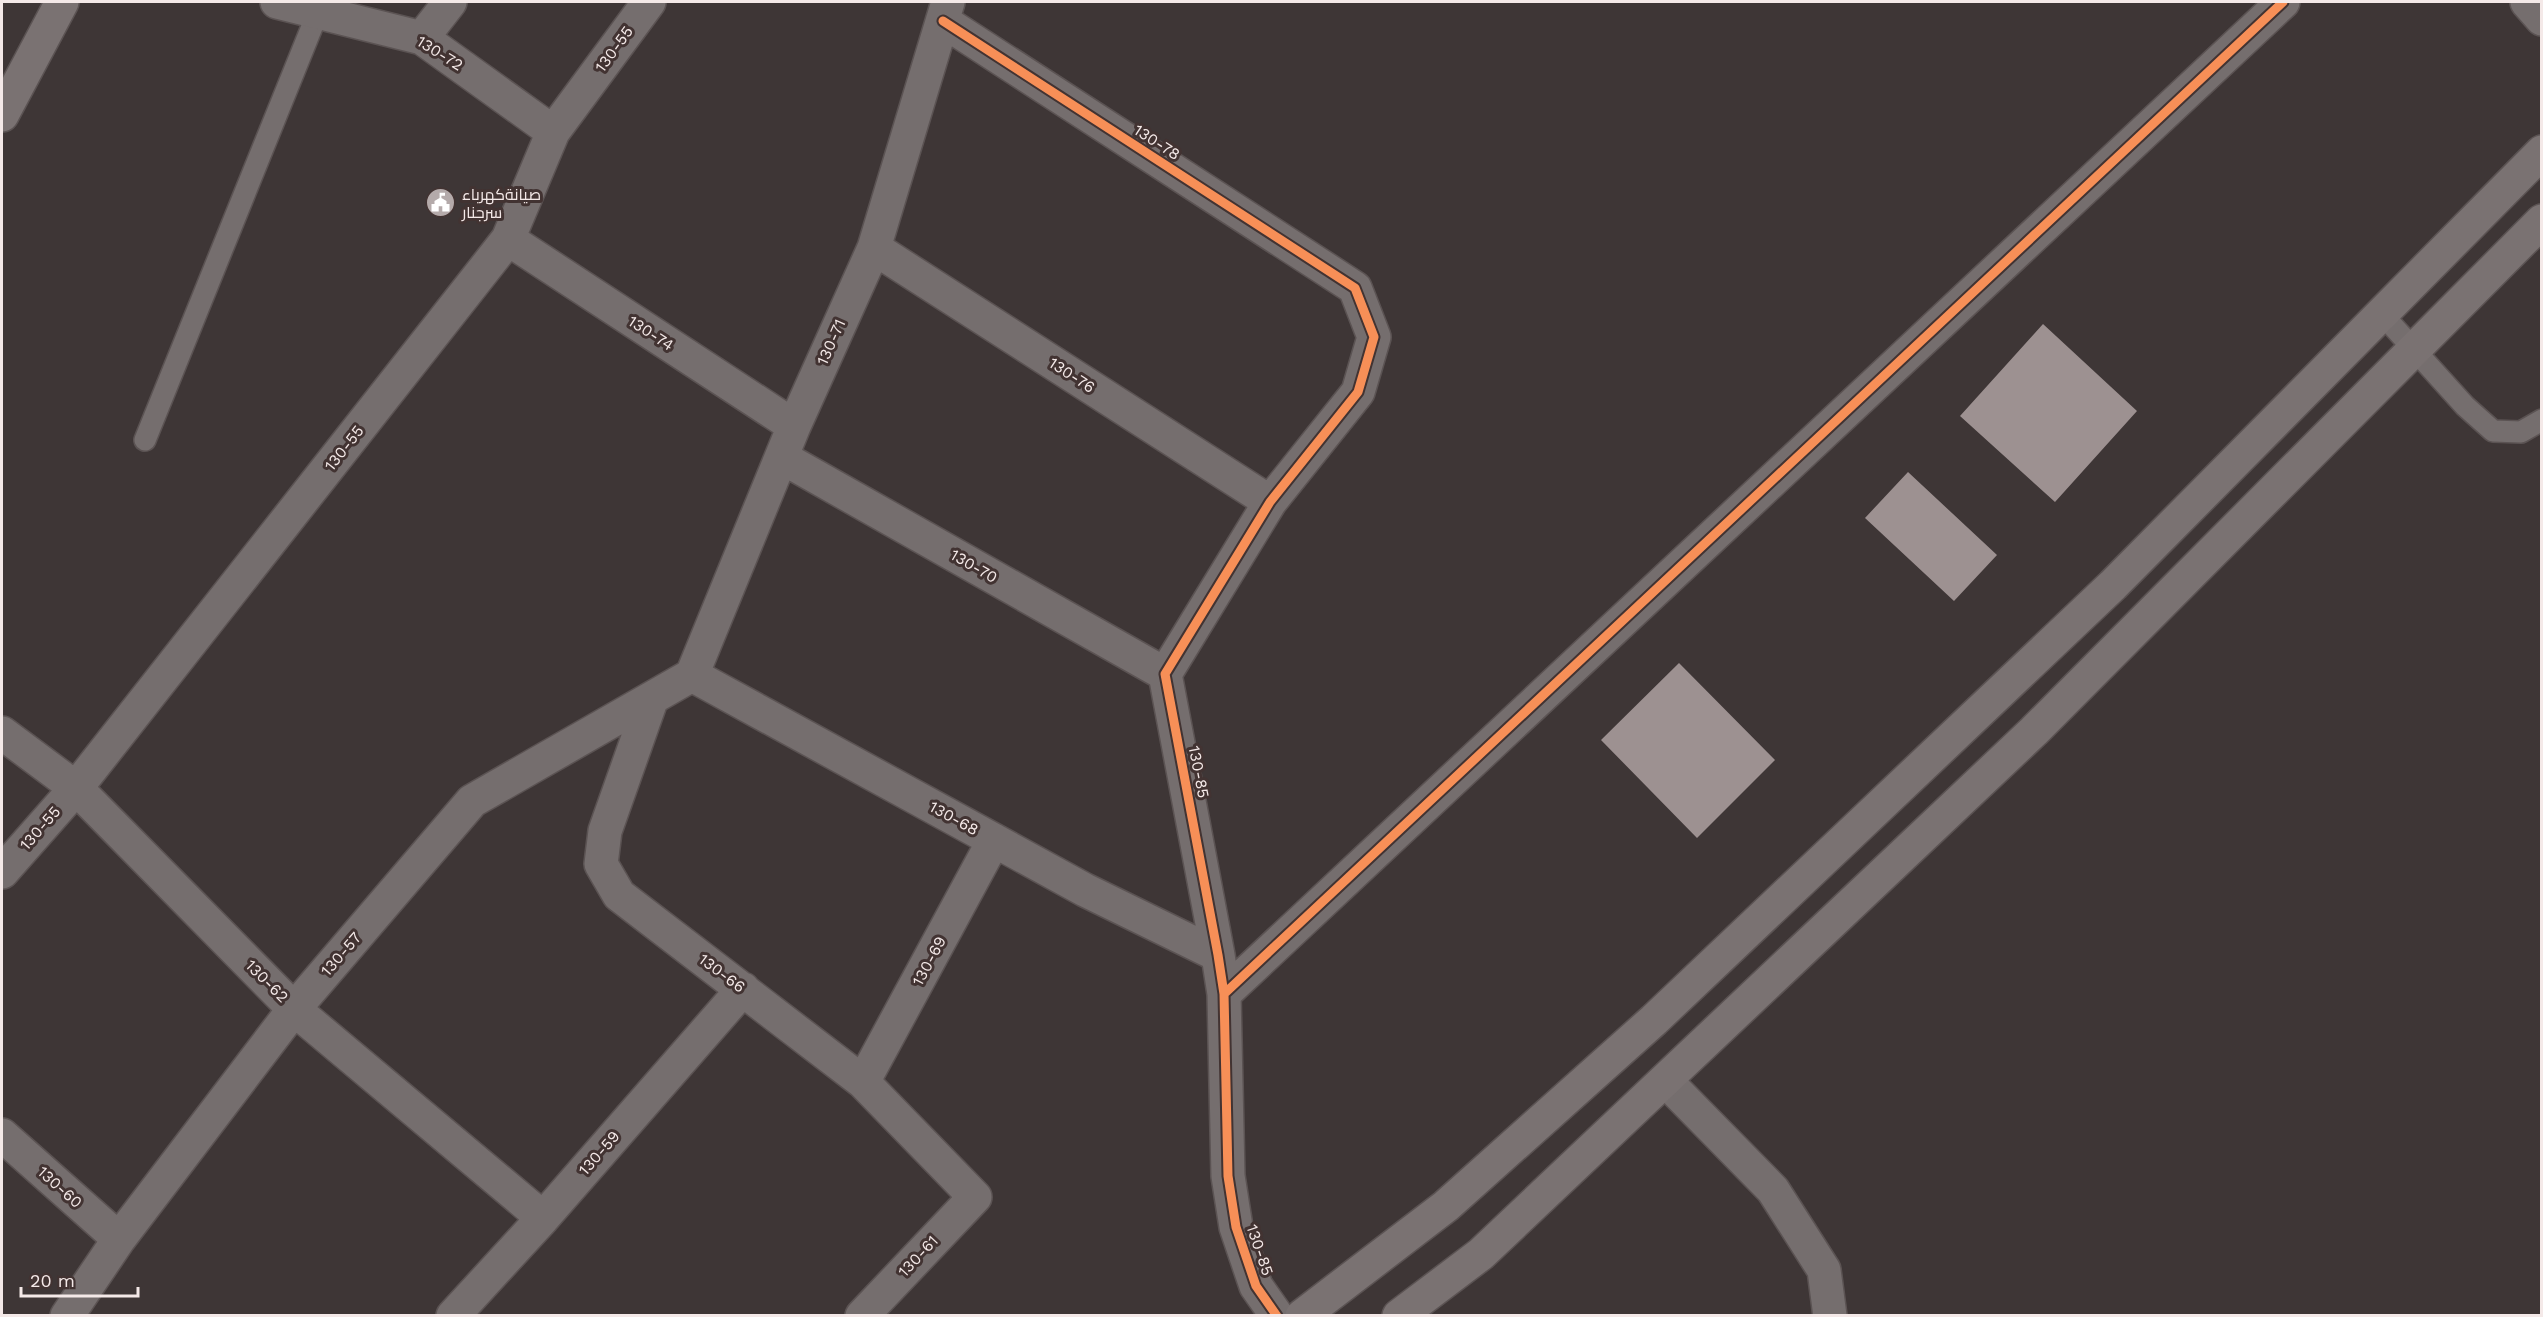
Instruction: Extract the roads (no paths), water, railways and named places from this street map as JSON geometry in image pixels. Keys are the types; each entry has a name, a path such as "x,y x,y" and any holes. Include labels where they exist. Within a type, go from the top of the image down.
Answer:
{"main road":[{"path":"2,115 62,2"},
{"path":"1302,1316 1446,1206 1654,1020 2113,585 2541,152"},
{"path":"1399,1316 1481,1254 2034,731 2541,221"},
{"path":"1436,1316 1445,1299 1481,1254"}],"street":[{"name":"130-72","path":"277,2 422,38 553,132"},
{"path":"422,38 450,2"},
{"name":"130-55","path":"2,872 76,788 508,239 553,132 649,2"},
{"path":"1224,994 2283,2"},
{"path":"2527,2 2541,19"},
{"name":"130-71","path":"692,675 783,458 794,426 874,248 945,11"},
{"name":"130-78","path":"945,11 1355,288 1374,337 1358,392 1270,502"},
{"name":"130-74","path":"508,239 794,426"},
{"name":"130-76","path":"874,248 1270,502"},
{"name":"130-70","path":"783,458 1165,674"},
{"path":"1165,674 1270,502"},
{"name":"130-85","path":"1165,674 1224,994 1228,1176 1236,1227 1256,1286 1277,1316"},
{"name":"130-57","path":"67,1316 119,1239 294,1009 472,801 692,675"},
{"name":"130-68","path":"692,675 1085,890 1218,955"},
{"name":"130-66","path":"652,698 605,831 601,864 619,895 863,1082 975,1197"},
{"name":"130-62","path":"2,733 76,788 294,1009 543,1218"},
{"name":"130-69","path":"863,1082 994,840"},
{"name":"130-59","path":"453,1316 543,1218 743,989"},
{"path":"1666,1081 1773,1190 1824,1270 1830,1316"},
{"name":"130-60","path":"2,1135 119,1239"},
{"name":"130-61","path":"862,1316 975,1197"}],"lane":[{"path":"145,440 318,12"},
{"path":"2382,314 2465,406 2493,432 2521,432 2541,420"}],"place":[{"name":"صيانةكهرباء سرجنار","path":"441,203"}]}
